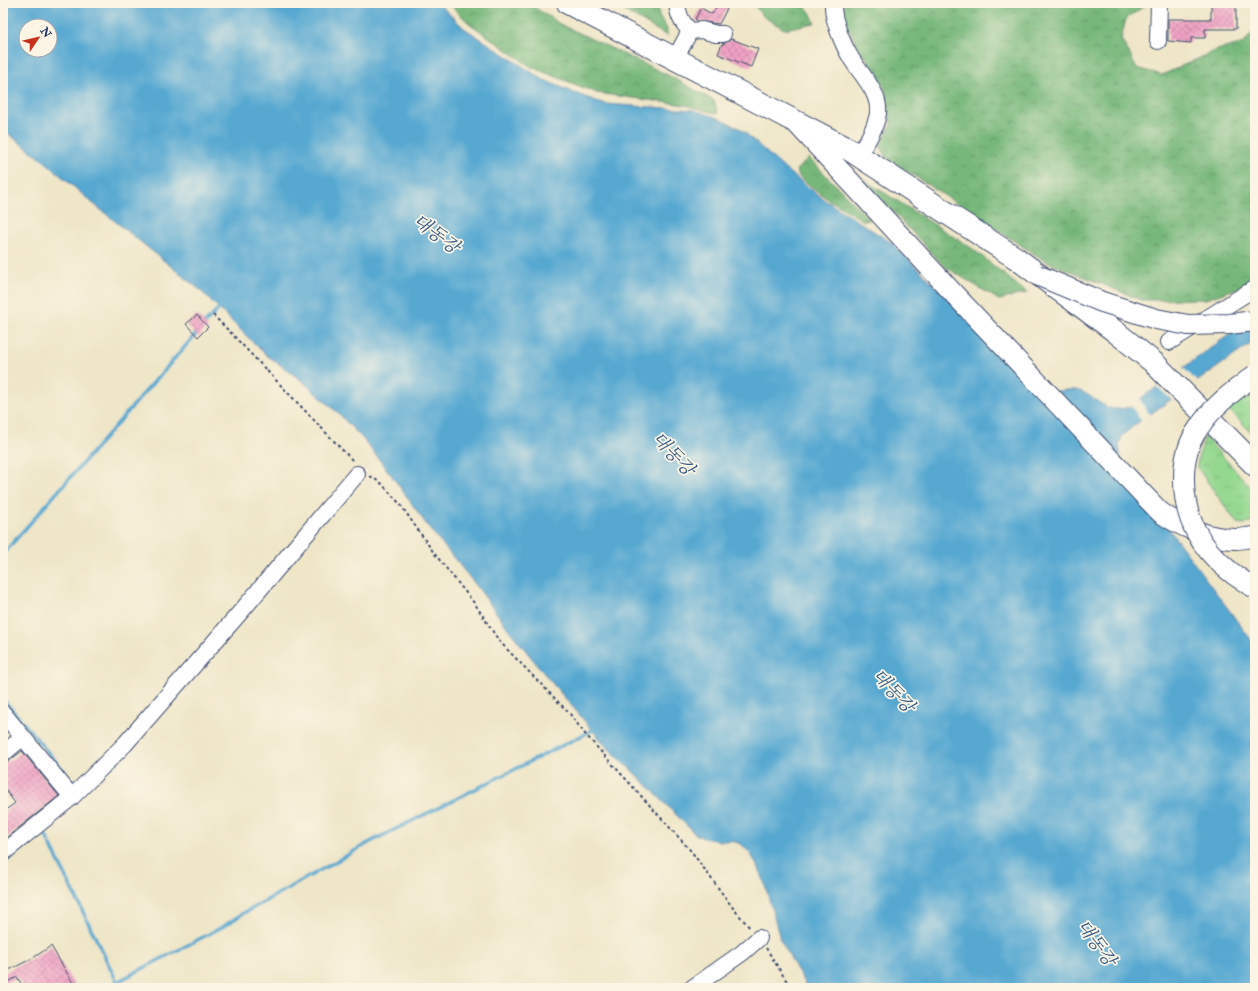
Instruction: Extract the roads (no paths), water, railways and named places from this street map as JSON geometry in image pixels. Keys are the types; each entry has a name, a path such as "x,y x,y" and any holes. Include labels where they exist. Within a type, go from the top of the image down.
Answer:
{"highway":[{"path":"568,3 854,153 1016,258 1112,329 1153,362 1255,465"}],"main road":[{"path":"797,123 954,294 1160,512 1173,521 1199,532 1236,539 1255,537"},
{"path":"1037,275 1102,302 1156,319 1188,325 1229,324 1255,321"},
{"path":"1255,375 1209,413 1197,430 1188,449 1184,465 1183,483 1184,500 1188,515 1199,539 1223,567 1255,588"}],"street":[{"path":"678,3 678,12 682,21 690,31"},
{"path":"833,3 837,24 844,46 870,86 877,104 878,113 874,126 854,153"},
{"path":"1158,41 1159,3"},
{"path":"690,31 702,30 716,34 723,34"},
{"path":"683,63 690,31"},
{"path":"1170,342 1255,288"},
{"path":"3,853 72,797 125,744 244,608 356,470"},
{"path":"3,713 72,797"},
{"path":"3,754 23,737"},
{"path":"692,988 742,954 759,938"}],"water":[{"name":"대동강","path":"3,3 438,3 464,28 542,79 574,93 605,104 694,110 721,119 741,129 786,170 826,201 892,243 952,302 1039,395 1065,390 1075,390 1080,391 1103,405 1114,409 1129,407 1255,316 1255,341 1136,424 1122,436 1119,445 1124,483 1168,528 1255,645 1255,988 807,988 780,939 764,881 758,866 750,853 741,844 732,841 720,841 703,838 694,833 606,746 509,630 476,585 429,528 392,476 363,439 337,412 301,380 265,354 199,289 90,201 43,160 3,130"}],"waterway":[{"path":"205,323 219,309"},
{"path":"3,554 196,334"},
{"path":"3,699 77,787"},
{"path":"117,982 224,926 242,914 374,840 593,730"},
{"path":"3,864 54,822"},
{"path":"43,831 120,988"}]}
